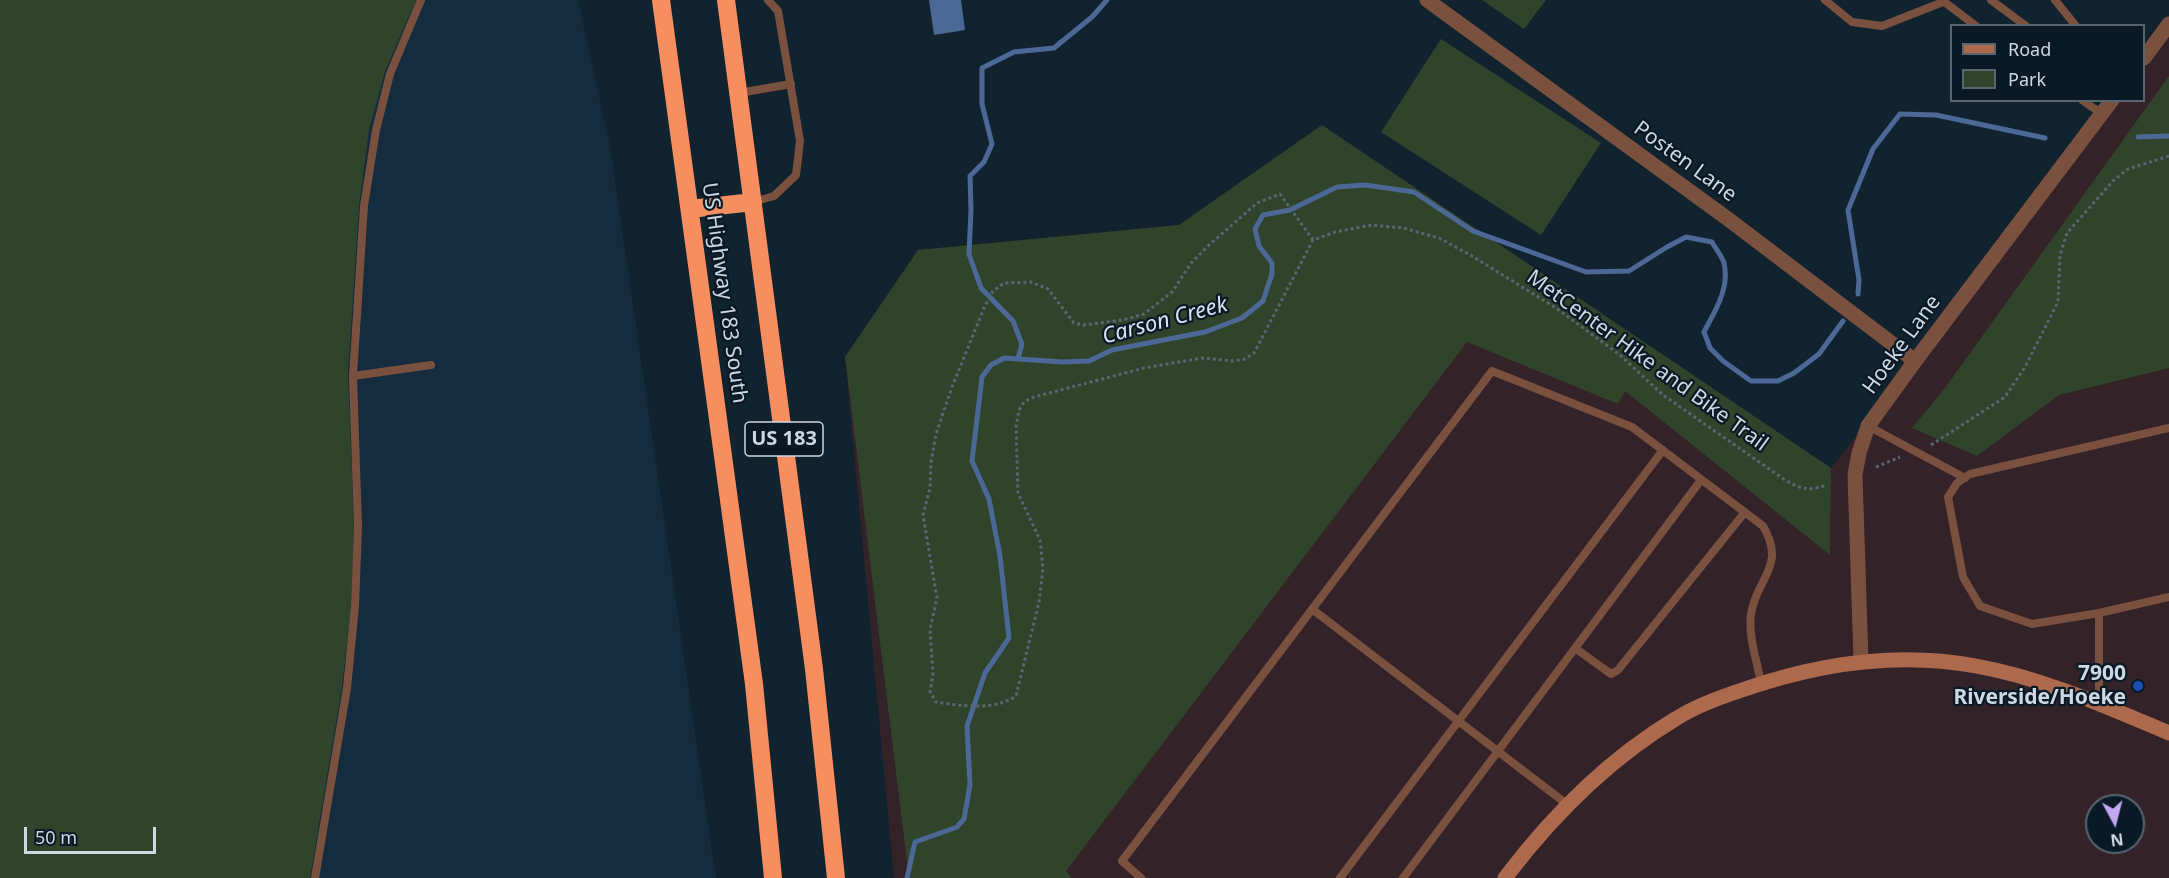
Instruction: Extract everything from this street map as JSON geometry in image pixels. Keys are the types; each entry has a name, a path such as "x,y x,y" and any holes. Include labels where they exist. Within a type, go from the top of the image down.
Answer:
{"highway":[{"name":"US Highway 183 South","path":"661,0 754,684 773,878"},
{"name":"US Highway 183 South","path":"726,0 814,669 836,878"},
{"path":"690,209 753,202"}],"main road":[{"path":"1505,878 1529,846 1629,749 1678,716 1721,697 1801,672 1861,661 1925,660 1975,665 2015,675 2099,704 2169,733"}],"street":[{"name":"Posten Lane","path":"1428,0 1728,219 1915,361"},
{"path":"2145,57 2169,24"},
{"name":"Hoeke Lane","path":"1861,661 1855,474 1868,426 2111,102"}],"lane":[{"path":"315,878 347,687 355,606 358,526 353,376 364,206 376,130 390,74 421,0"},
{"path":"753,202 774,196 796,175 800,141 778,11 768,0"},
{"path":"1825,0 1852,22 1882,27 1942,1 1973,24"},
{"path":"1991,0 2023,24"},
{"path":"2055,0 2074,24"},
{"path":"738,93 790,84"},
{"path":"2085,102 2102,114"},
{"path":"353,376 431,365"},
{"path":"1141,878 1122,861 1492,371 1632,427 1763,526 1771,539 1773,558 1750,618 1761,683"},
{"path":"1868,426 1965,478"},
{"path":"2169,428 1970,474 1957,483 1948,497 1963,577 1980,606 2032,624 2099,613 2169,597"},
{"path":"1340,878 1663,450"},
{"path":"1403,878 1701,480"},
{"path":"1575,648 1611,674 1618,670 1745,512"},
{"path":"1312,609 1568,806"},
{"path":"2099,613 2099,704"}],"path":[{"path":"1938,442 2005,397 2025,367 2058,302 2060,255 2067,233 2112,182 2128,169 2169,156"},
{"path":"1280,194 1313,240 1254,353 1245,359 1233,361 1202,358 1144,368 1034,397 1024,402 1019,410 1017,427 1018,493 1040,540 1043,568 1039,602 1016,696 1006,703 989,706 936,702 930,692 933,674 930,629 937,598 923,515 930,488 931,462 936,434 952,387 993,291 1004,284 1031,282 1048,290 1074,323 1083,326 1123,320 1144,314 1172,292 1200,254 1257,202 1280,194"},
{"name":"MetCenter Hike and Bike Trail","path":"1313,240 1335,232 1371,225 1404,228 1439,238 1556,308 1620,355 1663,395 1785,480 1801,489 1827,485"}],"shaded area":[{"path":"0,0 578,0 610,146 716,878 0,878"},
{"path":"2169,35 2169,878 894,878 845,357 918,250 1179,225 1322,125 1831,468 2117,102 2145,102 2145,66"}],"green space":[{"path":"0,0 416,0 385,71 369,130 359,206 348,373 354,527 351,606 342,687 310,878 0,878"},
{"path":"1482,0 1546,0 1524,29"},
{"path":"1441,39 1601,143 1541,235 1381,132"},
{"path":"2169,76 2169,368 2059,395 1977,456 1912,428 1945,388"},
{"path":"1322,125 1831,468 1830,555 1625,391 1618,404 1467,342 1066,871 1072,878 909,878 845,357 918,250 1179,225"}],"water":[{"path":"929,0 961,0 965,30 934,35"}],"waterway":[{"path":"1018,358 1022,344 1013,321 981,288 969,254 970,176 984,162 992,144 982,104 982,68 1014,52 1054,48 1092,17 1107,0"},
{"name":"Carson Creek","path":"1858,294 1859,280 1848,210 1873,149 1900,114 1936,115 2045,138"},
{"name":"Carson Creek","path":"2138,137 2169,136"},
{"name":"Carson Creek","path":"907,878 915,842 957,827 964,819 970,785 967,726 985,673 1009,638 1000,556 989,499 972,461 982,377 991,365 1004,358 1062,362 1089,361 1112,350 1205,332 1242,318 1263,301 1272,274 1272,263 1259,246 1255,229 1263,215 1290,210 1337,187 1365,185 1414,192 1473,231 1586,272 1629,271 1686,237 1712,242 1724,263 1725,281 1720,299 1704,332 1710,348 1723,361 1751,381 1778,381 1794,373 1819,354 1843,321"}],"place":[{"name":"7900 Riverside/Hoeke","path":"2138,686"}]}
